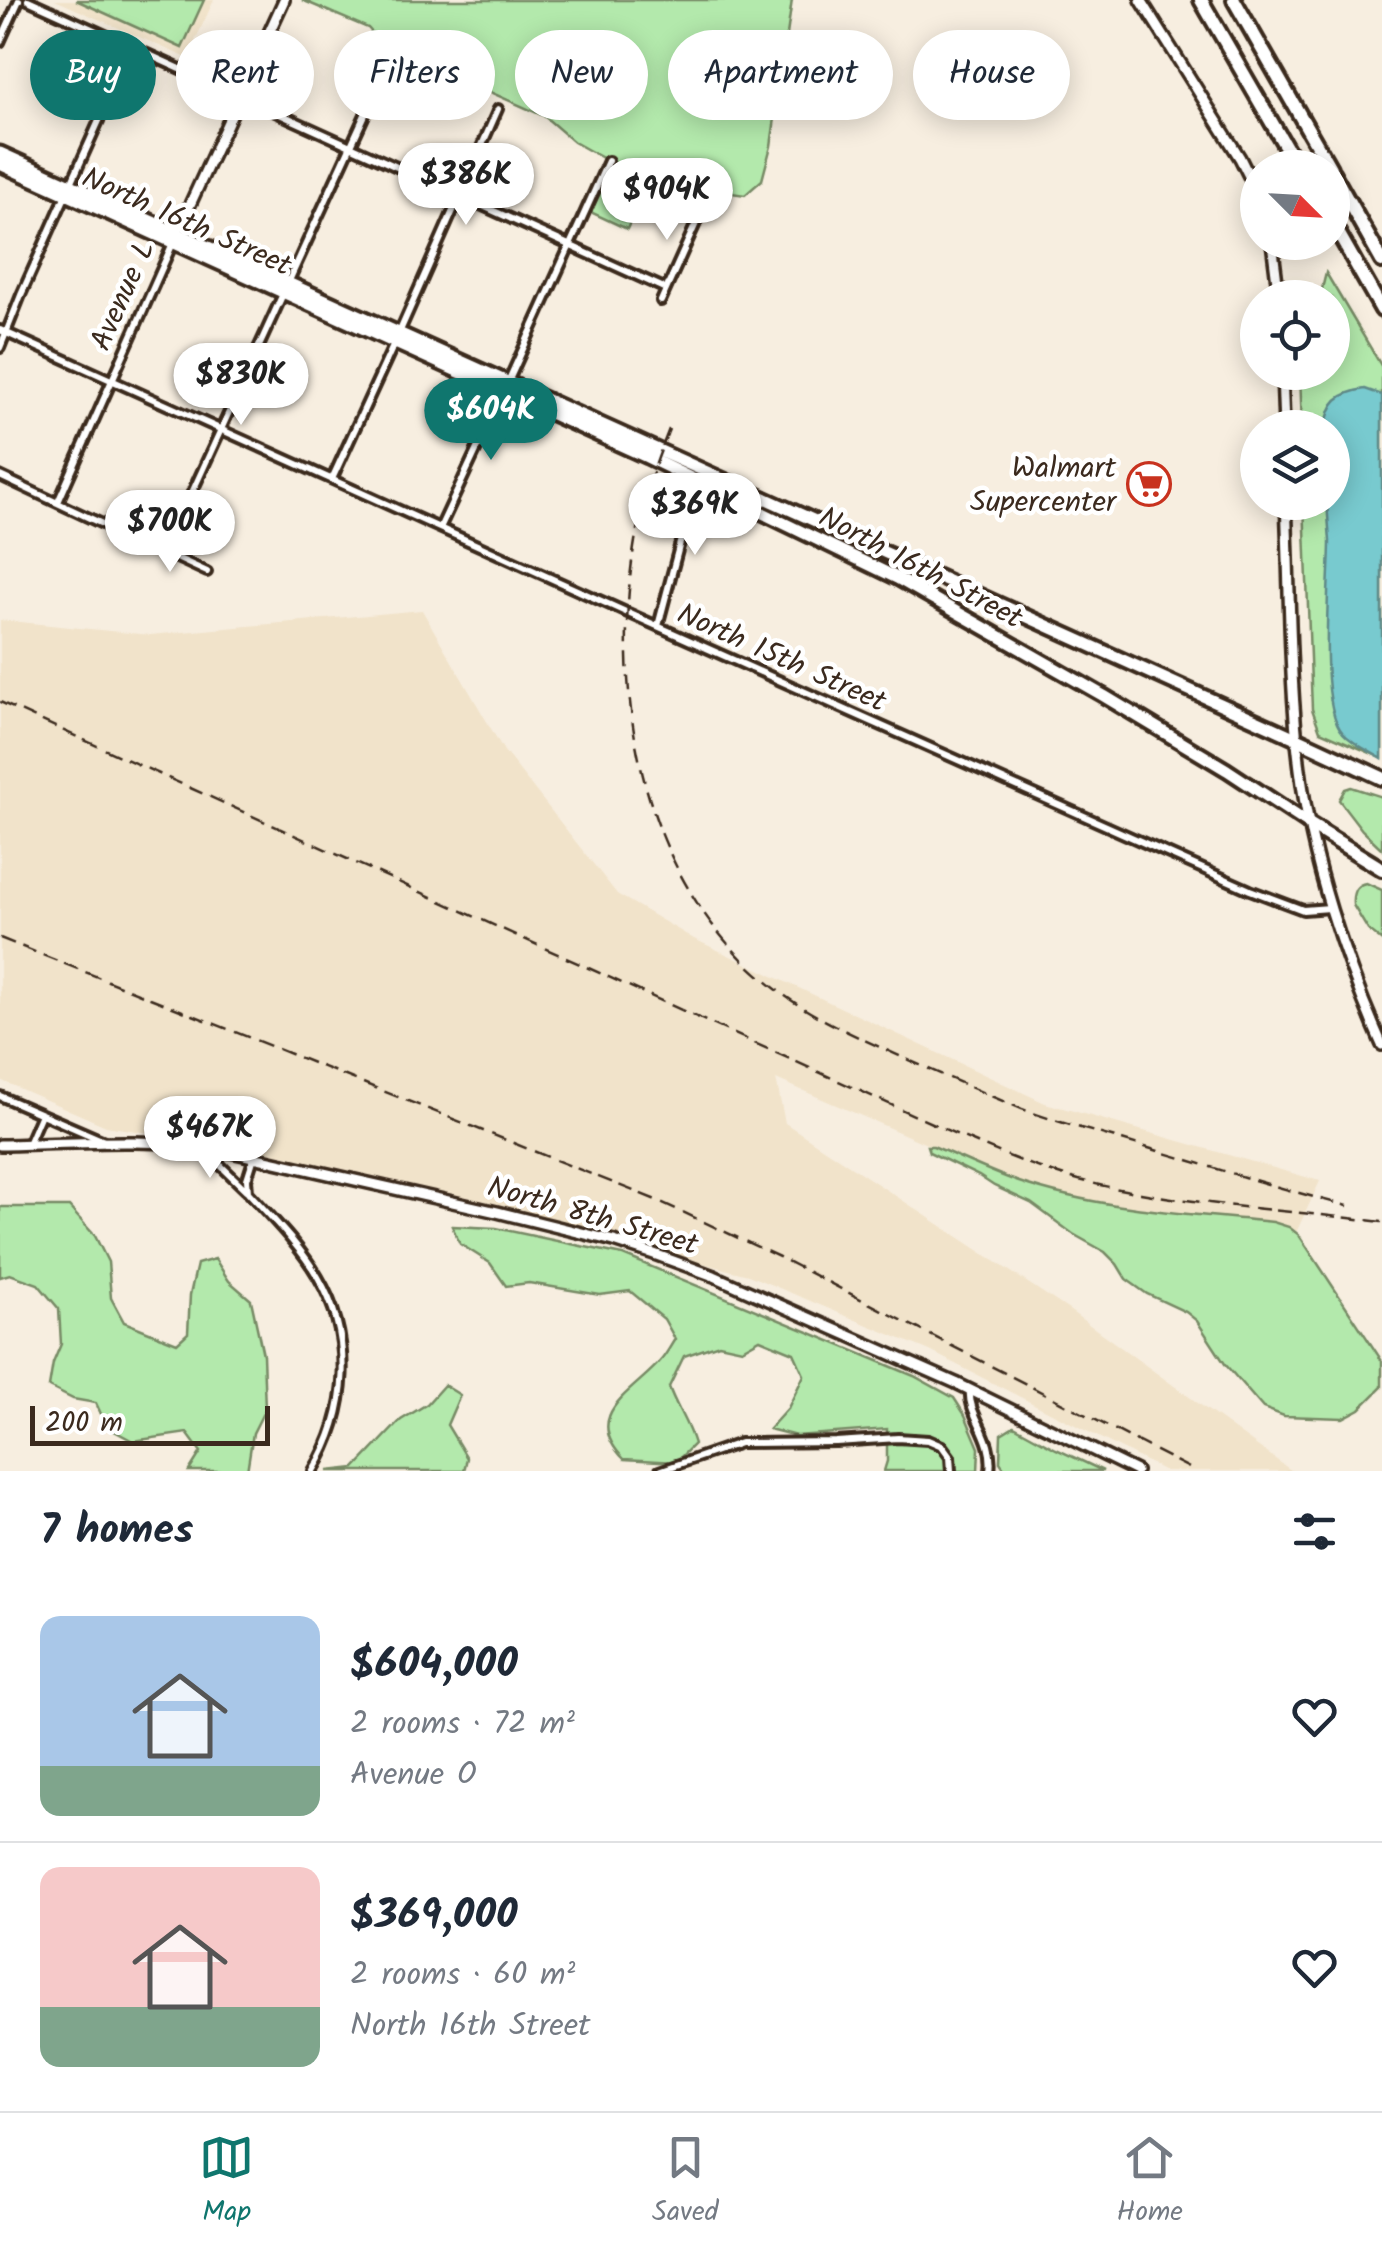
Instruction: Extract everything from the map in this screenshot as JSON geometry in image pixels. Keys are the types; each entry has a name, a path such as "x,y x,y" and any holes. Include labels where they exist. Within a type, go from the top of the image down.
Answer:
{"highway":[{"path":"1200,0 1288,150"},
{"path":"1234,0 1320,150"},
{"path":"1350,204 1382,261"},
{"path":"1350,254 1382,310"},
{"path":"1298,739 1382,778"},
{"path":"1309,824 1382,870"}],"main road":[{"name":"North 16th Street","path":"0,153 68,189 285,288 1298,739"},
{"name":"North 16th Street","path":"0,164 68,189"},
{"name":"North 16th Street","path":"506,387 897,578 1227,770 1309,824"}],"street":[{"path":"0,42 19,0"},
{"path":"28,0 94,30"},
{"name":"Avenue L","path":"270,30 284,0"},
{"path":"1141,0 1240,158"},
{"path":"332,479 498,108"},
{"path":"0,348 3,331 99,120"},
{"name":"Avenue L","path":"58,502 229,120"},
{"path":"293,120 666,289"},
{"path":"0,476 147,544 162,544 171,536 363,120"},
{"path":"440,528 608,161"},
{"path":"661,300 706,201"},
{"name":"North 15th Street","path":"3,331 1282,903 1310,910 1332,908"},
{"path":"658,626 696,482"},
{"path":"1287,520 1300,768 1309,824 1332,908 1382,1046"},
{"path":"162,544 168,554 208,572"},
{"path":"0,1096 104,1141"},
{"path":"28,1145 41,1114"},
{"name":"North 8th Street","path":"0,1145 104,1141 189,1144 497,1212 627,1246 714,1276 970,1390 1136,1471"},
{"path":"189,1144 214,1159 248,1192 310,1264 338,1321 342,1390 331,1436 313,1471"},
{"path":"248,1192 247,1179 254,1157"},
{"path":"970,1390 969,1398 992,1456 990,1471"},
{"path":"659,1471 740,1443 898,1438 928,1440 942,1446 950,1457 951,1471"}],"shaded area":[{"path":"55,0 214,0 200,30 176,30 176,53 156,44 156,30 123,30"},
{"path":"422,610 504,751 617,894 694,939 1045,1103 1320,1181 1294,1237 1063,1203 776,1079 785,1123 1069,1310 1292,1471 1165,1471 930,1351 748,1275 281,1155 106,1126 0,1080 0,620 150,635"}],"green space":[{"path":"76,0 204,0 190,30 176,30 176,45 156,36 156,30 142,30"},
{"path":"302,0 792,0 788,30 668,30 668,120 775,120 771,146 762,180 745,195 649,181 627,229 586,210 608,161 574,142 549,120 648,120 648,30 515,30 515,103 495,94 495,30 368,28"},
{"path":"1350,313 1382,367 1382,758 1320,731 1312,709 1305,520 1350,520 1350,410 1301,410 1301,390 1350,390"},
{"path":"1351,787 1382,797 1382,849 1339,800 1345,789"},
{"path":"1366,883 1382,890 1382,941 1368,930 1353,905 1355,891"},
{"path":"927,1146 1019,1182 1081,1199 1289,1227 1299,1235 1382,1361 1382,1387 1360,1409 1343,1418 1284,1416 1263,1408 1186,1312 1147,1294 1126,1279 1105,1252 1031,1203 929,1152"},
{"path":"0,1207 69,1207 95,1236 108,1262 111,1298 124,1322 177,1343 188,1333 197,1264 215,1259 229,1281 251,1300 263,1355 265,1409 253,1433 247,1471 189,1471 201,1452 187,1433 133,1441 107,1427 96,1403 73,1399 49,1387 61,1344 59,1309 38,1284 10,1274 0,1277"},
{"path":"452,1226 496,1228 623,1255 914,1376 954,1398 979,1448 978,1471 884,1471 887,1429 796,1436 769,1429 788,1408 804,1375 794,1353 760,1339 742,1349 719,1344 684,1356 669,1387 694,1444 676,1462 624,1459 612,1443 607,1428 609,1416 616,1404 662,1359 675,1339 664,1319 630,1291 600,1295 529,1283 506,1286 490,1263 460,1244"},
{"path":"444,1385 460,1395 447,1425 467,1458 464,1471 328,1471 355,1468 401,1420 427,1404"},
{"path":"1014,1426 1103,1471 1006,1471 1000,1462 1001,1434"}],"water":[{"path":"1365,389 1382,395 1382,759 1343,733 1335,718 1327,671 1328,520 1350,520 1350,410 1331,410 1348,393"}],"railway":[{"path":"669,429 637,530 629,590 631,713 643,774 661,833 688,888 723,938 766,981 815,1015 993,1097 1068,1124 1348,1206"},
{"path":"0,702 1018,1160 1079,1180 1154,1195 1382,1222"},
{"path":"0,938 661,1202 779,1257 1195,1471"}],"place":[{"name":"Walmart Supercenter","path":"1149,484"}]}
